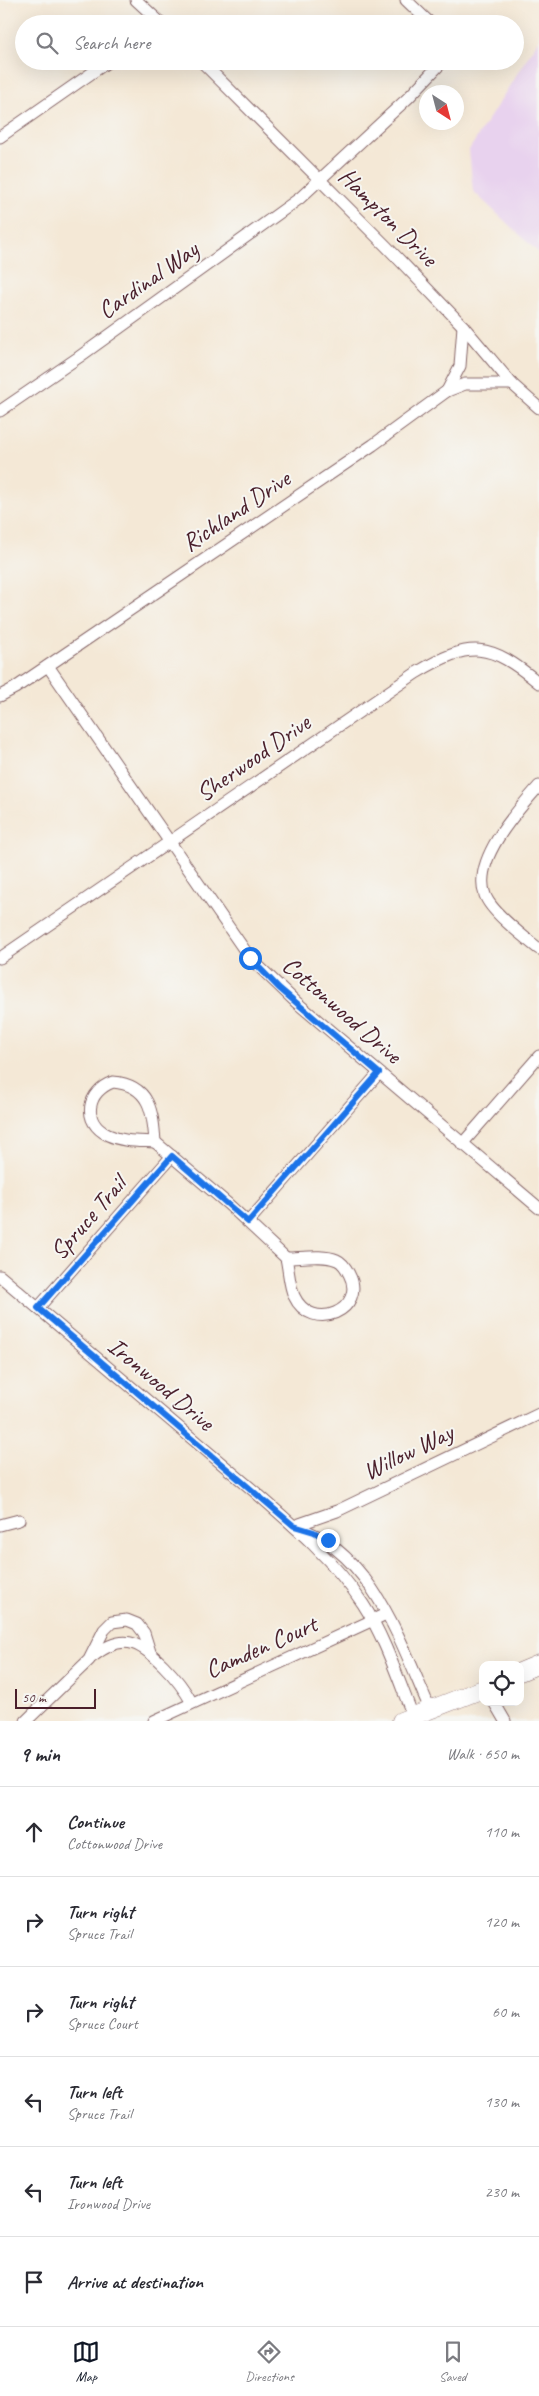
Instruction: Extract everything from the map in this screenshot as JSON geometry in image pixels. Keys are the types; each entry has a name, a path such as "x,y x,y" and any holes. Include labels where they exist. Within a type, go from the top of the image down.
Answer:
{"main road":[{"path":"524,1670 539,1664"},
{"path":"407,1718 479,1691"}],"street":[{"path":"136,0 152,15"},
{"path":"406,0 422,15"},
{"path":"0,137 96,70"},
{"name":"Hampton Drive","path":"210,70 463,326 512,384 539,408"},
{"name":"Cardinal Way","path":"0,411 197,273 300,198 435,70"},
{"name":"Richland Drive","path":"447,391 460,366 463,326"},
{"name":"Richland Drive","path":"0,696 48,666 366,450 447,391 465,384 512,384"},
{"name":"Sherwood Drive","path":"0,958 416,673 444,656 458,651 488,651 525,672 539,683"},
{"name":"Cottonwood Drive","path":"48,666 250,958 279,988 539,1208"},
{"path":"539,786 493,845 487,857 482,878 485,895 493,907 539,949"},
{"path":"462,1144 539,1056"},
{"path":"248,1222 379,1073"},
{"path":"155,1142 149,1104 140,1091 128,1085 113,1082 96,1092 90,1106 91,1114 100,1129 126,1141 155,1142 248,1222 286,1258 292,1292 303,1309 314,1315 326,1316 338,1312 347,1303 352,1290 352,1284 348,1271 339,1260 286,1258"},
{"name":"Spruce Trail","path":"38,1308 172,1156"},
{"name":"Ironwood Drive","path":"0,1276 294,1526 342,1576 364,1605 372,1621 407,1718"},
{"name":"Willow Way","path":"294,1526 337,1511 539,1414"},
{"path":"0,1525 19,1520"},
{"name":"Ironwood Drive","path":"294,1526 314,1532 328,1540 348,1558 376,1595 430,1709"},
{"name":"Camden Court","path":"154,1721 386,1614"},
{"path":"89,1660 106,1627 119,1620 130,1621 140,1627 150,1652"},
{"path":"26,1721 89,1660 107,1646 122,1642 137,1644 150,1652 180,1682 192,1703"},
{"path":"496,1706 505,1721"}],"shaded area":[{"path":"539,39 539,253 473,191 469,150 519,70 524,70 524,63"}],"route":[{"path":"250,958 279,988 379,1073 248,1222 172,1156 70,1274 38,1308 294,1526 314,1532 328,1540"}]}
